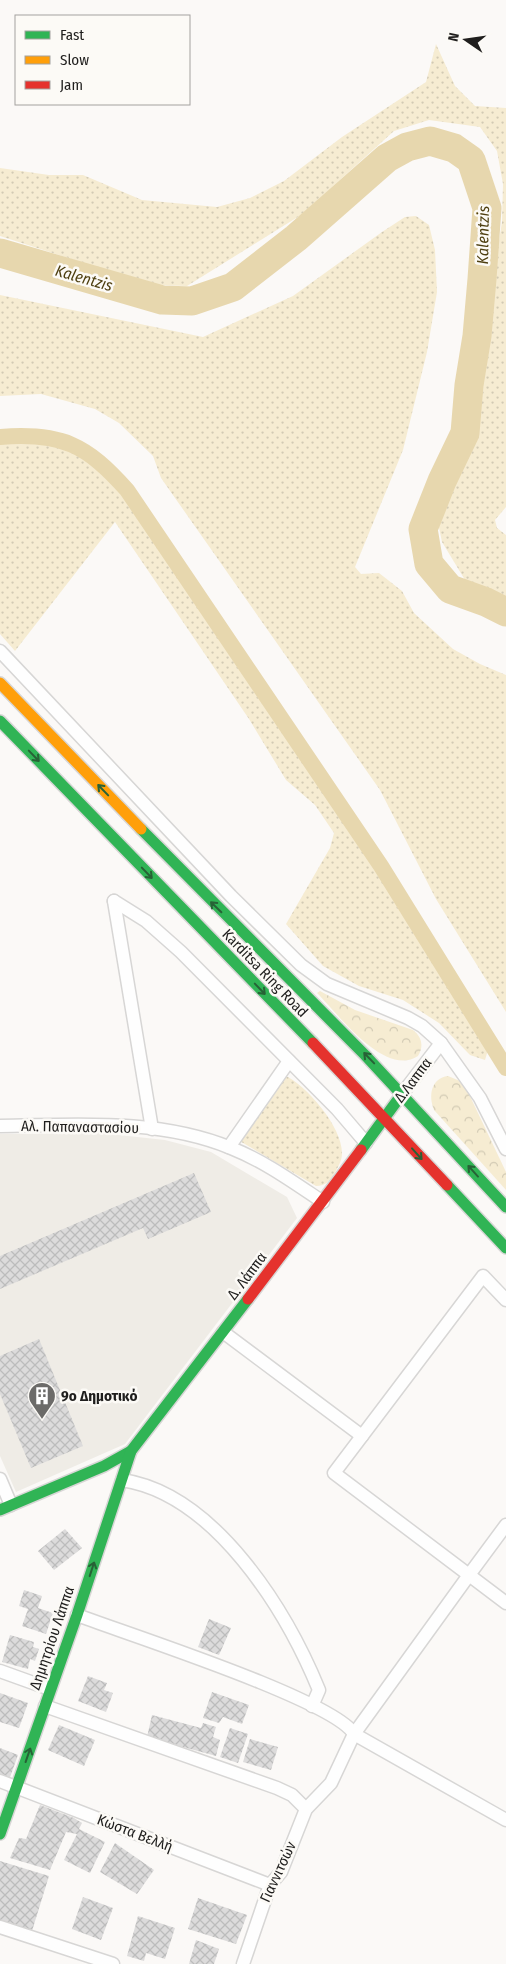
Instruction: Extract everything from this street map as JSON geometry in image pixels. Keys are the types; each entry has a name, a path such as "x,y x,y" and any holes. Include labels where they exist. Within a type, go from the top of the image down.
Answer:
{"main road":[{"name":"Karditsa Ring Road","path":"0,683 210,901 327,1015 506,1207"},
{"name":"Karditsa Ring Road","path":"0,721 384,1118 506,1248"},
{"name":"Δ.Λαππα","path":"384,1118 402,1094"},
{"name":"Δ. Λάππα","path":"131,1452 323,1202 384,1118"},
{"name":"Δημητρίου Λάππα","path":"0,1834 77,1615 131,1452"},
{"path":"6,1508 104,1466 131,1452"}],"street":[{"path":"0,651 231,896 301,965 327,984 408,1018 422,1026 441,1042 480,1098 506,1149"},
{"path":"152,1129 114,901 146,921 180,952 337,1109 366,1143"},
{"name":"Δ.Λαππα","path":"402,1094 441,1042"},
{"path":"229,1147 289,1061"},
{"name":"Αλ. Παπαναστασίου","path":"0,1126 100,1124 152,1129 199,1137 229,1147 258,1160 323,1202"},
{"path":"506,1300 483,1276 334,1473 506,1603"},
{"path":"223,1332 362,1436"},
{"path":"0,1479 6,1508"},
{"path":"122,1480 141,1483 156,1489 187,1508 220,1537 256,1576 283,1616 306,1660 318,1690 312,1706"},
{"name":"Γιαννιτσών","path":"243,1964 270,1885 281,1872 306,1810 331,1782 354,1734 506,1525"},
{"path":"77,1615 261,1682 312,1706 351,1729 354,1734 506,1820"},
{"path":"0,1671 50,1689"},
{"path":"45,1706 277,1788 292,1795 306,1810"},
{"name":"Κώστα Βελλή","path":"0,1781 270,1885"},
{"path":"0,1927 106,1963"}],"shaded area":[{"path":"100,1133 165,1140 211,1152 287,1197 297,1218 125,1444 16,1492 0,1456 0,1134"}],"green space":[{"path":"436,44 455,86 475,106 506,108 506,507 495,520 497,528 506,535 506,599 465,580 442,542 437,518 469,451 487,315 502,222 503,184 497,151 480,127 429,120 394,131 301,215 187,286 152,285 0,236 0,168 49,175 83,175 142,200 217,207 250,198 284,181 342,137 426,82"},
{"path":"416,216 429,225 435,250 437,292 427,352 403,450 355,567 361,574 379,573 402,591 414,613 453,649 480,664 506,675 506,1012 436,899 380,790 161,478 153,456 119,423 95,409 41,394 0,396 0,295 203,337 293,296 405,217"},
{"path":"25,438 61,448 87,459 108,477 133,506 379,872 488,1050 485,1060 470,1055 439,1023 403,1000 359,986 323,966 286,924 330,848 334,833 315,805 286,780 249,719 115,522 15,651 0,634 0,441"},
{"path":"320,991 355,1010 413,1030 421,1042 418,1056 405,1060 391,1058 377,1051 349,1028 317,993"},
{"path":"284,1075 293,1080 312,1097 329,1119 340,1142 342,1153 339,1164 327,1183 322,1185 316,1186 238,1140"},
{"path":"448,1076 460,1081 468,1092 506,1172 506,1190 434,1110 431,1099 432,1088 442,1077"}],"building":[{"path":"194,1173 211,1212 148,1239 143,1228 0,1289 0,1256"},
{"name":"9ο Δημοτικό","path":"39,1339 83,1446 31,1468 0,1394 0,1356"},
{"path":"65,1529 82,1548 54,1570 38,1551"},
{"path":"24,1590 42,1596 38,1608 53,1613 46,1634 22,1626 28,1609 19,1606"},
{"path":"209,1619 231,1628 219,1655 198,1647"},
{"path":"10,1635 34,1642 33,1647 39,1649 35,1661 30,1659 28,1669 2,1662"},
{"path":"88,1676 107,1683 104,1690 113,1693 106,1712 78,1701"},
{"path":"212,1692 249,1705 242,1724 223,1717 219,1723 203,1718"},
{"path":"0,1693 28,1703 19,1728 0,1722"},
{"path":"152,1715 201,1728 203,1723 216,1727 213,1737 220,1740 216,1756 147,1737"},
{"path":"59,1725 95,1740 84,1766 48,1750"},
{"path":"230,1728 248,1734 238,1763 220,1757"},
{"path":"250,1739 278,1747 271,1770 243,1762"},
{"path":"0,1748 18,1755 9,1780 0,1776"},
{"path":"40,1805 74,1818 82,1823 79,1829 105,1842 90,1873 64,1860 77,1834 66,1832 50,1870 10,1858 19,1838 26,1839"},
{"path":"115,1843 154,1870 137,1894 100,1872"},
{"path":"0,1861 49,1876 32,1931 0,1921"},
{"path":"83,1897 113,1908 101,1940 72,1929"},
{"path":"198,1898 247,1915 236,1944 188,1929"},
{"path":"138,1916 175,1928 165,1959 146,1953 144,1961 127,1956"},
{"path":"196,1940 219,1949 214,1964 189,1964"}],"waterway":[{"name":"Kalentzis","path":"0,253 162,300 192,301 233,287 296,238 387,158 407,147 430,141 454,148 471,160 487,208 477,336 469,385 465,433 442,481 423,529 429,564 450,589 486,602 506,612"},
{"path":"0,437 40,437 72,445 86,452 99,462 127,490 381,866 506,1068"}],"traffic: fast":[{"path":"0,721 313,1043"},
{"path":"141,829 365,1055 506,1207"},
{"path":"361,1150 402,1094"},
{"path":"447,1185 506,1248"},
{"path":"0,1834 77,1615 131,1451 248,1299"},
{"path":"0,1510 104,1466 131,1451"}],"traffic: slow":[{"path":"0,683 141,829"}],"traffic: jam":[{"path":"313,1043 447,1185"},
{"path":"248,1299 361,1150"}],"place":[{"name":"9ο Δημοτικό","path":"42,1420"}]}
